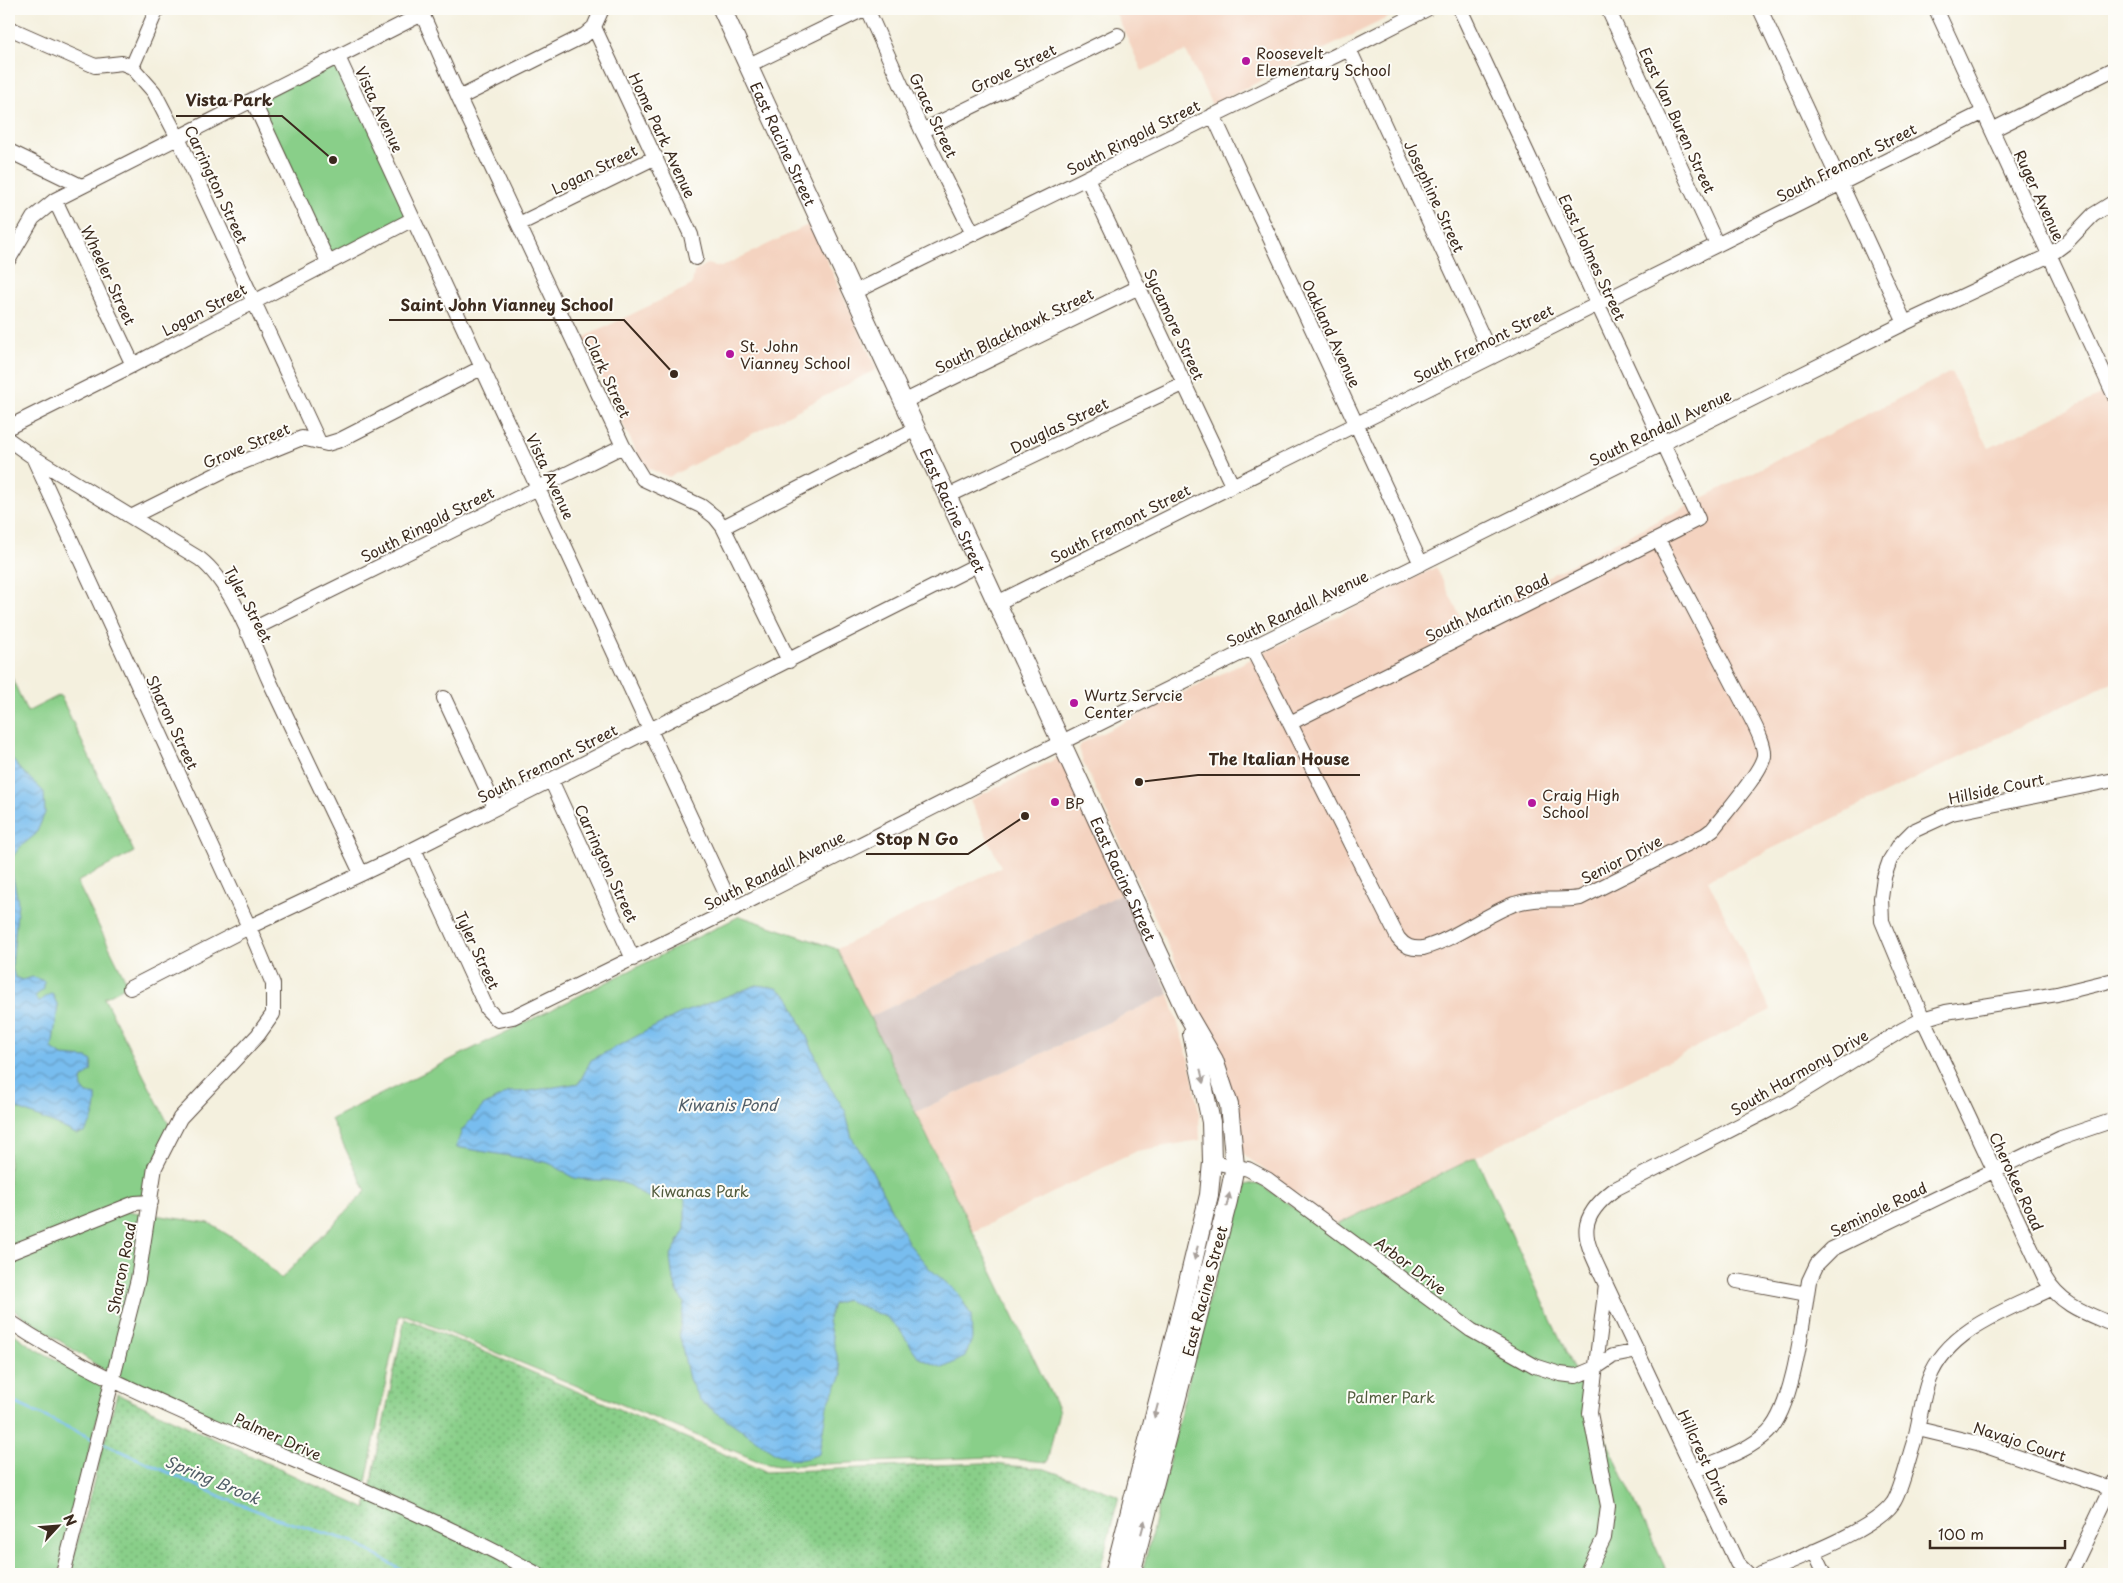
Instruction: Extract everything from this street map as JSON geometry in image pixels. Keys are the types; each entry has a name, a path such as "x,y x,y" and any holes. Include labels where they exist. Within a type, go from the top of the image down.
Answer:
{"main road":[{"name":"East Racine Street","path":"722,9 1186,1012 1214,1060 1229,1105 1235,1166 1228,1201 1131,1574"},
{"name":"East Racine Street","path":"1114,1574 1204,1220 1212,1162 1211,1122 1206,1093 1186,1012"}],"street":[{"path":"9,28 95,66 122,63 132,67 157,9"},
{"path":"459,98 574,41 594,27 602,9"},
{"path":"749,65 865,9"},
{"name":"Grace Street","path":"865,9 973,234"},
{"name":"South Ringold Street","path":"852,293 1427,9"},
{"name":"East Holmes Street","path":"1460,9 1698,519"},
{"name":"East Van Buren Street","path":"1608,9 1718,245"},
{"path":"1760,9 1905,323"},
{"name":"Ruger Avenue","path":"1941,10 1992,130 2114,395"},
{"path":"9,259 33,218 55,200 338,57 421,11"},
{"name":"Clark Street","path":"421,11 459,98 623,446 644,479 700,506 715,517 722,527 789,661"},
{"name":"Home Park Avenue","path":"594,27 691,235 696,258"},
{"name":"Grove Street","path":"922,131 1118,35"},
{"name":"Josephine Street","path":"1349,49 1492,357"},
{"name":"Vista Avenue","path":"338,57 733,909"},
{"name":"Carrington Street","path":"132,67 154,92 178,138 319,442"},
{"path":"1992,130 2114,69"},
{"path":"253,100 328,262"},
{"name":"South Fremont Street","path":"997,603 1984,112"},
{"name":"Oakland Avenue","path":"1213,115 1422,564"},
{"path":"9,151 81,186"},
{"name":"Logan Street","path":"519,224 656,157"},
{"name":"Sycamore Street","path":"1087,178 1232,485"},
{"name":"Wheeler Street","path":"55,200 133,365"},
{"name":"South Randall Avenue","path":"487,1009 498,1020 505,1020 733,909 1062,742 1905,323 2050,255 2093,215 2114,202"},
{"name":"Logan Street","path":"9,427 133,365 413,218"},
{"name":"South Blackhawk Street","path":"903,402 1139,287"},
{"path":"2101,367 2114,361"},
{"name":"Grove Street","path":"131,517 231,467 302,438 327,444 340,440 483,368"},
{"name":"Douglas Street","path":"948,496 1185,383"},
{"path":"722,527 916,429"},
{"name":"Tyler Street","path":"9,440 33,457 200,559 213,569 222,582 247,632 360,873"},
{"name":"South Ringold Street","path":"247,632 623,446"},
{"name":"Sharon Street","path":"33,457 249,927 273,984 274,1003"},
{"name":"South Martin Road","path":"1290,723 1698,519"},
{"name":"Senior Drive","path":"1252,648 1386,916 1403,944 1416,949 1431,946 1514,905 1539,898 1570,900 1580,898 1713,829 1754,776 1762,762 1764,755 1752,720 1658,540"},
{"name":"South Fremont Street","path":"130,988 249,927 414,849 979,564"},
{"path":"444,698 495,807"},
{"name":"Carrington Street","path":"551,780 633,958"},
{"name":"Hillside Court","path":"1922,1019 1882,921 1881,898 1884,877 1890,860 1900,844 1914,831 1952,813 2114,780"},
{"name":"Tyler Street","path":"414,849 487,1009"},
{"name":"South Harmony Drive","path":"1638,1351 1589,1246 1586,1231 1589,1215 1599,1202 1615,1190 1787,1101 1922,1019 1946,1012 2067,992 2114,980"},
{"name":"Sharon Road","path":"63,1574 138,1279 155,1167 180,1118 258,1035 273,1014 274,1003"},
{"name":"Cherokee Road","path":"1922,1019 2051,1288 2059,1298 2078,1310 2114,1324"},
{"name":"Seminole Road","path":"1694,1471 1753,1444 1769,1431 1782,1414 1789,1394 1809,1281 1817,1264 1832,1249 2070,1134 2114,1120"},
{"name":"Arbor Drive","path":"1212,1162 1256,1172 1267,1179 1471,1330 1498,1346 1536,1366 1560,1374 1576,1376 1595,1368"},
{"path":"9,1253 135,1203 151,1202"},
{"path":"1737,1281 1807,1294"},
{"path":"1586,1574 1604,1538 1608,1506 1590,1413 1606,1285"},
{"path":"1761,1574 1814,1551 1881,1516 1894,1502 1918,1429 1929,1380 1938,1361 1950,1344 1983,1322 2051,1288"},
{"name":"Palmer Drive","path":"9,1321 55,1351 113,1382 405,1509 537,1574"},
{"path":"1595,1368 1613,1356 1638,1351"},
{"name":"Hillcrest Drive","path":"1638,1351 1736,1563 1748,1574"},
{"name":"Navajo Court","path":"1918,1429 1977,1443 2113,1485"},
{"path":"2070,1574 2113,1485"},
{"path":"1814,1551 1825,1574"}],"shaded area":[{"name":"Roosevelt Elementary School","path":"1114,9 1405,9 1212,105 1186,51 1142,71"},
{"name":"St. John Vianney School","path":"810,224 877,369 669,477 650,469 640,460 583,338 692,285 694,272 707,264 721,267"},
{"name":"Craig High School","path":"1951,372 1989,448 2104,393 2114,415 2114,681 1708,880 1771,1010 1338,1225 1247,1157 1241,1151 1219,1057 1083,762 1079,748 1082,743 1436,567 1462,620"},
{"path":"1060,757 1125,892 870,1017 837,949 1001,867 970,800"},
{"path":"1125,892 1169,994 916,1112 870,1017"},
{"path":"1169,994 1190,1064 1199,1112 1200,1140 1137,1151 973,1232 916,1112"}],"green space":[{"path":"338,57 413,219 328,262 253,101"},
{"path":"9,671 27,712 60,695 134,852 77,882 128,985 104,998 169,1125 142,1197 9,1248"},
{"name":"Kiwanas Park","path":"740,916 837,949 1059,1411 1047,1462 989,1457 778,1466 763,1463 406,1315 399,1316 365,1487 104,1370 9,1307 9,1266 126,1211 209,1223 252,1250 281,1279 366,1191 331,1119"},
{"name":"Palmer Park","path":"1476,1157 1668,1574 1142,1574 1206,1308 1244,1186 1253,1183 1260,1184 1326,1230"},
{"path":"405,1318 766,1472 983,1463 1045,1469 1119,1496 1099,1574 69,1574 117,1394 366,1509"},
{"path":"9,1330 32,1347 96,1381 102,1387 103,1394 59,1574 9,1574"}],"water":[{"path":"9,754 18,767 44,792 45,813 36,834 19,848 10,861 18,902 12,967 15,977 22,980 33,977 44,981 44,989 35,996 38,1002 52,993 58,1006 52,1049 62,1056 88,1058 92,1061 91,1071 81,1080 82,1088 87,1094 96,1095 96,1105 94,1115 84,1133 76,1134 9,1105"},
{"name":"Kiwanis Pond","path":"757,985 777,988 789,997 829,1086 845,1110 852,1138 870,1167 909,1244 929,1268 958,1293 971,1315 972,1339 965,1357 943,1368 919,1358 899,1329 886,1317 846,1300 833,1304 828,1321 842,1375 827,1406 819,1454 802,1459 787,1458 775,1453 700,1401 689,1379 679,1333 684,1303 677,1291 670,1257 685,1229 685,1200 681,1193 675,1191 662,1197 647,1197 626,1184 572,1177 545,1162 456,1147 462,1130 483,1106 509,1092 530,1091 579,1083 591,1060 679,1014"}],"waterway":[{"name":"Spring Brook","path":"9,1400 93,1439"},
{"name":"Spring Brook","path":"101,1442 222,1497 278,1519 354,1542 408,1574"}],"place":[{"name":"Roosevelt Elementary School","path":"1246,61"},
{"name":"Vista Park","path":"333,160"},
{"name":"St. John Vianney School","path":"730,354"},
{"name":"Saint John Vianney School","path":"674,374"},
{"name":"Wurtz Servcie Center","path":"1074,703"},
{"name":"The Italian House","path":"1139,782"},
{"name":"BP","path":"1055,802"},
{"name":"Craig High School","path":"1532,803"},
{"name":"Stop N Go","path":"1025,816"}]}
